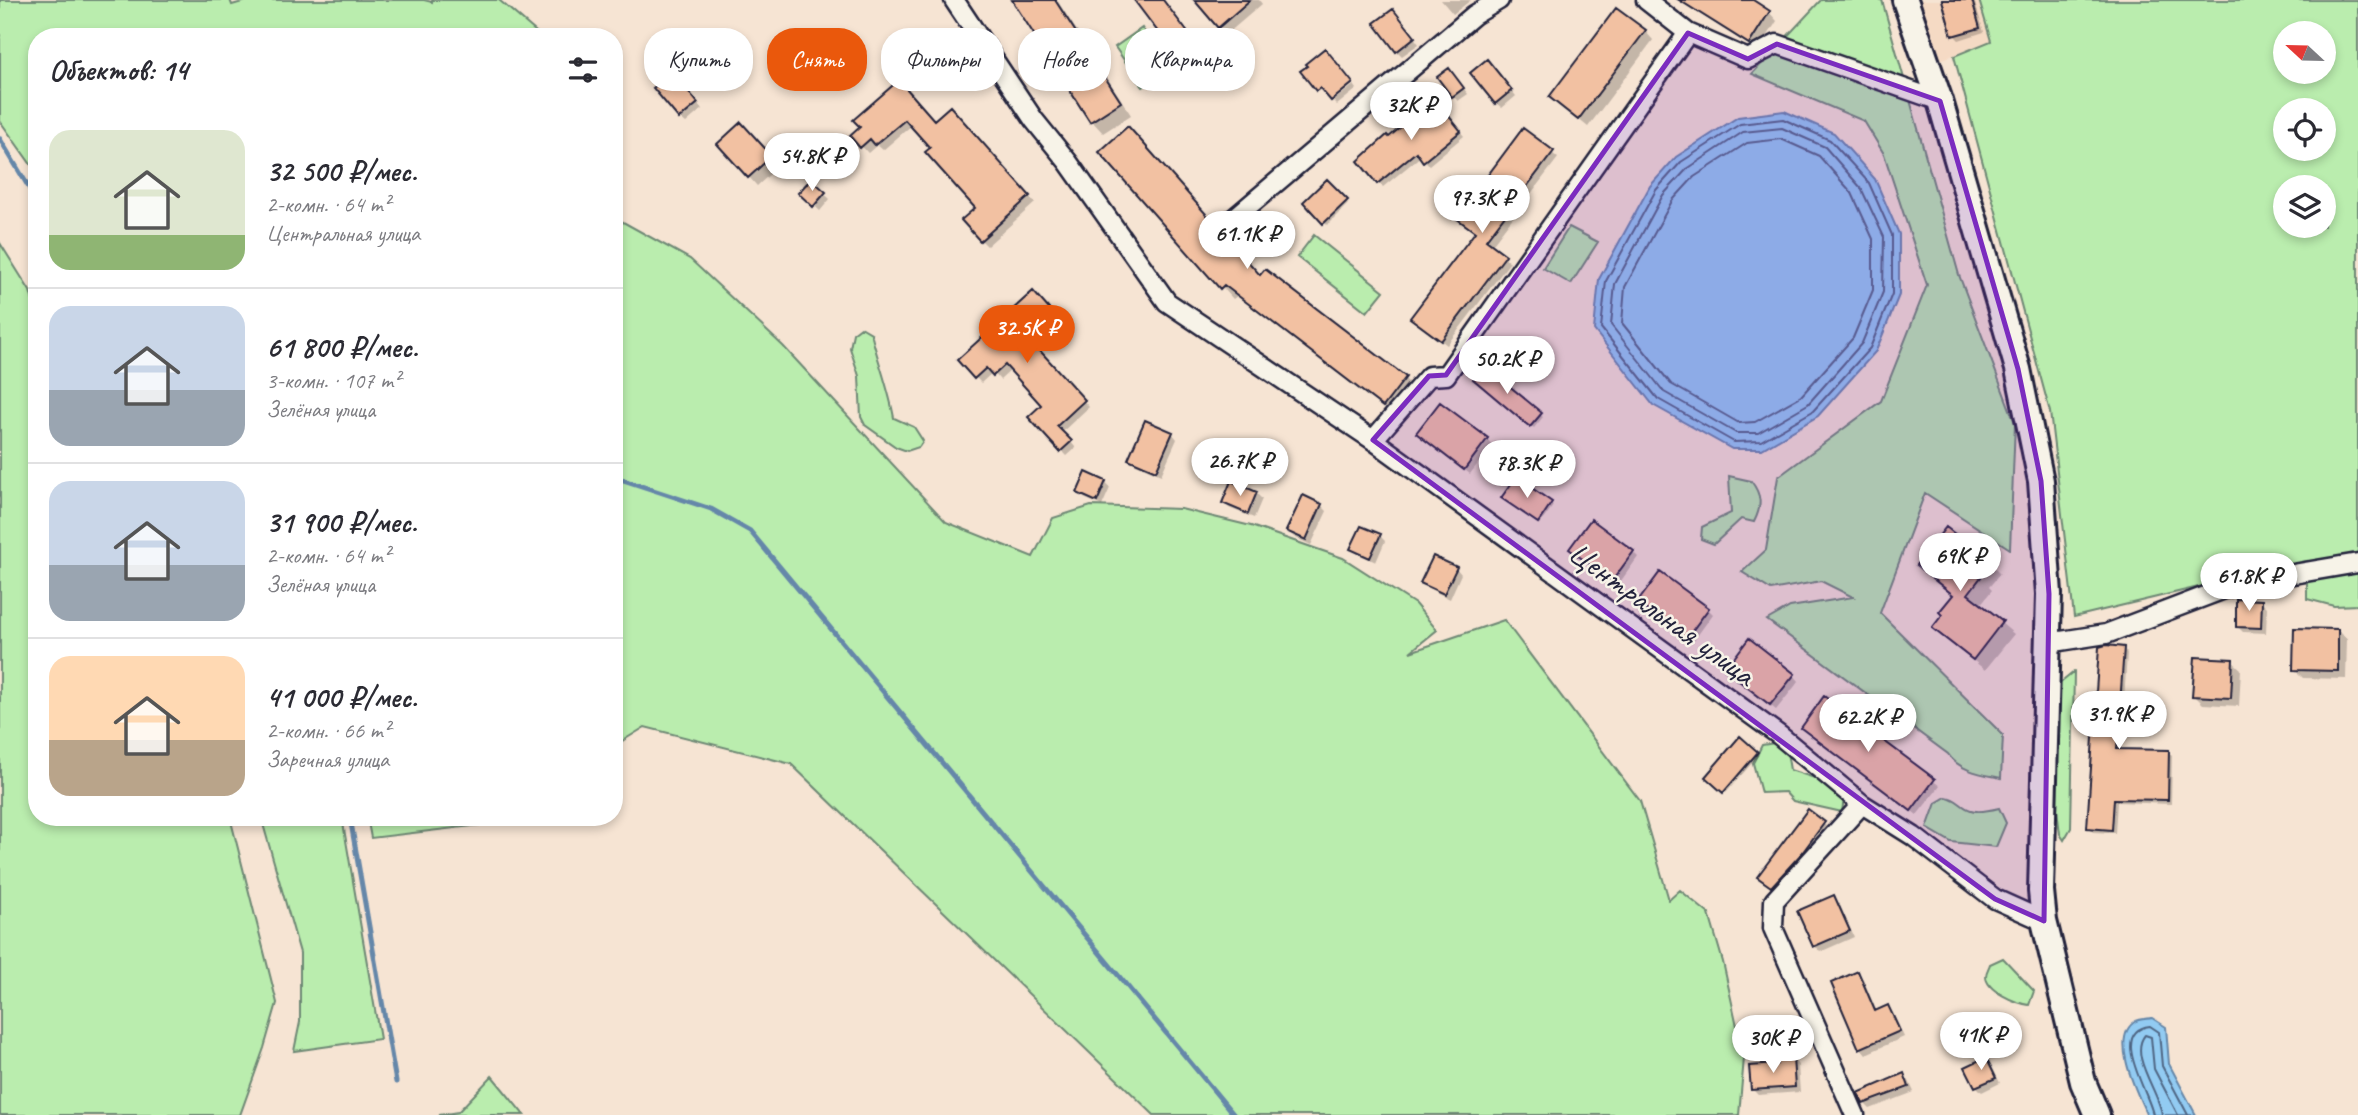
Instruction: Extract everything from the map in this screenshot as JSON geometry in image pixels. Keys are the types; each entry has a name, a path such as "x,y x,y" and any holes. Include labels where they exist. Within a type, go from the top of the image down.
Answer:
{"street":[{"name":"Центральная улица","path":"954,0 1034,120 1068,162 1167,302 1373,440 1779,735 1862,803 1913,836 1995,899 2044,921"},
{"path":"1232,220 1474,15 1499,0"},
{"path":"1646,0 1688,33 1748,59 1777,44 1940,101"},
{"path":"1905,0 1940,101 2018,369 2041,481 2049,594 2041,891 2044,921 2083,1082 2097,1115"},
{"path":"1373,440 1429,376 1446,375 1688,33"},
{"path":"2048,643 2106,634 2241,583 2358,563"},
{"path":"1855,1115 1773,928 1774,901 1862,803"}],"highlighted area":[{"path":"1688,33 1748,59 1777,44 1940,101 2018,369 2041,481 2049,594 2044,921 1995,899 1373,440 1429,376 1446,375"}],"shaded area":[{"path":"1920,0 1979,0 1992,41 1940,60"}],"green space":[{"path":"0,0 230,0 232,5 249,0 499,0 532,28 28,28 28,160 0,121"},
{"path":"1821,0 1882,0 1959,275 2015,423 2010,549 1925,493 1880,613 2003,735 2001,778 1972,771 1958,764 1767,620 1790,607 1853,597 1821,581 1771,590 1742,572 1766,550 1778,477 1881,401 1927,285 1884,154 1864,121 1752,74"},
{"path":"1979,0 2358,0 2358,605 2334,606 2307,599 2307,561 2074,617 2050,412 1954,56 1991,41"},
{"path":"1125,40 1125,61 1115,47"},
{"path":"623,222 690,259 783,346 946,522 1033,557 1053,518 1091,506 1181,509 1251,526 1343,558 1415,604 1437,630 1410,652 1504,620 1640,801 1669,900 1680,890 1709,914 1723,962 1744,1058 1739,1115 1154,1115 791,764 645,727 623,740"},
{"path":"1569,227 1598,242 1571,284 1543,268"},
{"path":"1314,235 1384,291 1367,312 1297,257"},
{"path":"0,243 28,288 28,826 232,826 277,1003 240,1115 0,1115"},
{"path":"861,327 871,333 894,418 914,427 923,441 919,447 907,451 896,447 865,425 861,417 859,376 850,348 853,333"},
{"path":"1729,476 1751,481 1759,496 1758,511 1754,522 1741,519 1714,544 1701,539 1702,527 1731,513"},
{"path":"2074,672 2071,828 2064,840 2060,834 2051,760 2058,685"},
{"path":"1775,743 1787,752 1790,770 1830,783 1844,798 1842,812 1793,801 1785,792 1761,793 1753,763 1762,745"},
{"path":"1946,797 1974,811 1999,808 2006,823 1996,847 1951,842 1927,828 1936,803"},
{"path":"264,826 344,826 380,1039 294,1051 300,1022 300,953"},
{"path":"369,826 472,826 371,838"},
{"path":"2003,958 2034,991 2029,1005 1996,991 1987,981 1986,974 1990,964"},
{"path":"492,1076 524,1115 439,1115 458,1112"}],"water":[{"path":"1784,111 1834,133 1875,179 1899,234 1899,295 1876,351 1818,416 1762,449 1732,449 1653,405 1594,330 1599,279 1650,186 1676,157 1738,117"},
{"path":"2152,1018 2166,1027 2169,1064 2196,1115 2147,1115 2132,1081 2125,1040 2128,1029 2136,1021"}],"building":[{"path":"1012,0 1055,0 1073,28 1030,28"},
{"path":"1134,0 1163,0 1184,28 1155,28"},
{"path":"1194,0 1250,0 1218,28"},
{"path":"1679,0 1753,0 1770,11 1749,44"},
{"path":"1942,0 1972,0 1980,28 1952,36"},
{"path":"1616,8 1646,30 1578,120 1549,97"},
{"path":"1393,9 1415,37 1396,52 1374,23"},
{"path":"1325,48 1353,83 1331,101 1320,88 1316,91 1300,71"},
{"path":"1487,59 1512,90 1495,104 1470,73"},
{"path":"1449,68 1464,88 1452,97 1437,77"},
{"path":"1111,87 1121,102 1090,122 1070,91 1111,91"},
{"path":"656,91 688,91 698,103 679,119"},
{"path":"886,91 909,91 934,120 950,106 1030,196 980,241 961,220 975,208 925,152 930,148 905,120 875,145 870,139 860,148 850,136 860,127 853,120"},
{"path":"1435,99 1461,131 1423,162 1416,152 1377,184 1358,161"},
{"path":"741,122 772,156 748,178 717,144"},
{"path":"1128,126 1260,275 1265,269 1406,377 1383,407 1224,285 1220,289 1099,152"},
{"path":"1523,128 1554,151 1486,240 1506,255 1441,341 1410,318 1475,232 1456,218"},
{"path":"811,179 826,192 813,207 798,193"},
{"path":"1327,179 1348,200 1323,224 1303,202"},
{"path":"1033,291 1057,318 1032,342 1085,400 1057,426 1072,441 1060,452 1028,417 1041,405 1005,365 993,376 986,368 974,379 957,360"},
{"path":"1484,365 1542,413 1530,427 1473,379"},
{"path":"1440,402 1488,438 1464,470 1416,433"},
{"path":"1145,420 1173,432 1156,471 1128,459"},
{"path":"1086,472 1106,481 1097,502 1077,493"},
{"path":"1516,477 1552,502 1538,523 1501,498"},
{"path":"1231,481 1257,492 1248,514 1222,503"},
{"path":"1303,495 1322,504 1306,540 1286,531"},
{"path":"1591,519 1634,551 1612,581 1569,549"},
{"path":"1361,526 1381,534 1370,558 1350,549"},
{"path":"1946,527 1989,561 1968,594 2003,621 1973,660 1932,628 1942,615 1939,612 1953,595 1916,565"},
{"path":"1433,556 1457,567 1444,594 1420,583"},
{"path":"1660,572 1709,608 1686,639 1637,603"},
{"path":"2236,599 2262,600 2261,628 2236,627"},
{"path":"2294,628 2338,629 2338,671 2293,670"},
{"path":"1749,638 1795,674 1770,705 1725,670"},
{"path":"2099,647 2124,647 2117,749 2169,750 2168,800 2114,799 2112,830 2087,828"},
{"path":"2195,657 2233,659 2231,698 2192,696"},
{"path":"1824,696 1935,779 1911,811 1801,728"},
{"path":"1740,736 1758,752 1723,793 1705,777"},
{"path":"1808,809 1825,822 1802,853 1771,887 1757,877"},
{"path":"1834,895 1850,931 1813,947 1797,911"},
{"path":"1858,971 1875,1011 1888,1005 1900,1031 1859,1049 1831,983"},
{"path":"1986,1057 1996,1078 1975,1087 1965,1067"},
{"path":"1793,1058 1795,1087 1751,1090 1749,1066 1777,1064 1777,1059"},
{"path":"1904,1073 1909,1087 1863,1104 1858,1093"}],"waterway":[{"path":"0,139 28,186"},
{"path":"623,480 711,509 750,531 1234,1115"},
{"path":"352,826 396,1082"}]}
